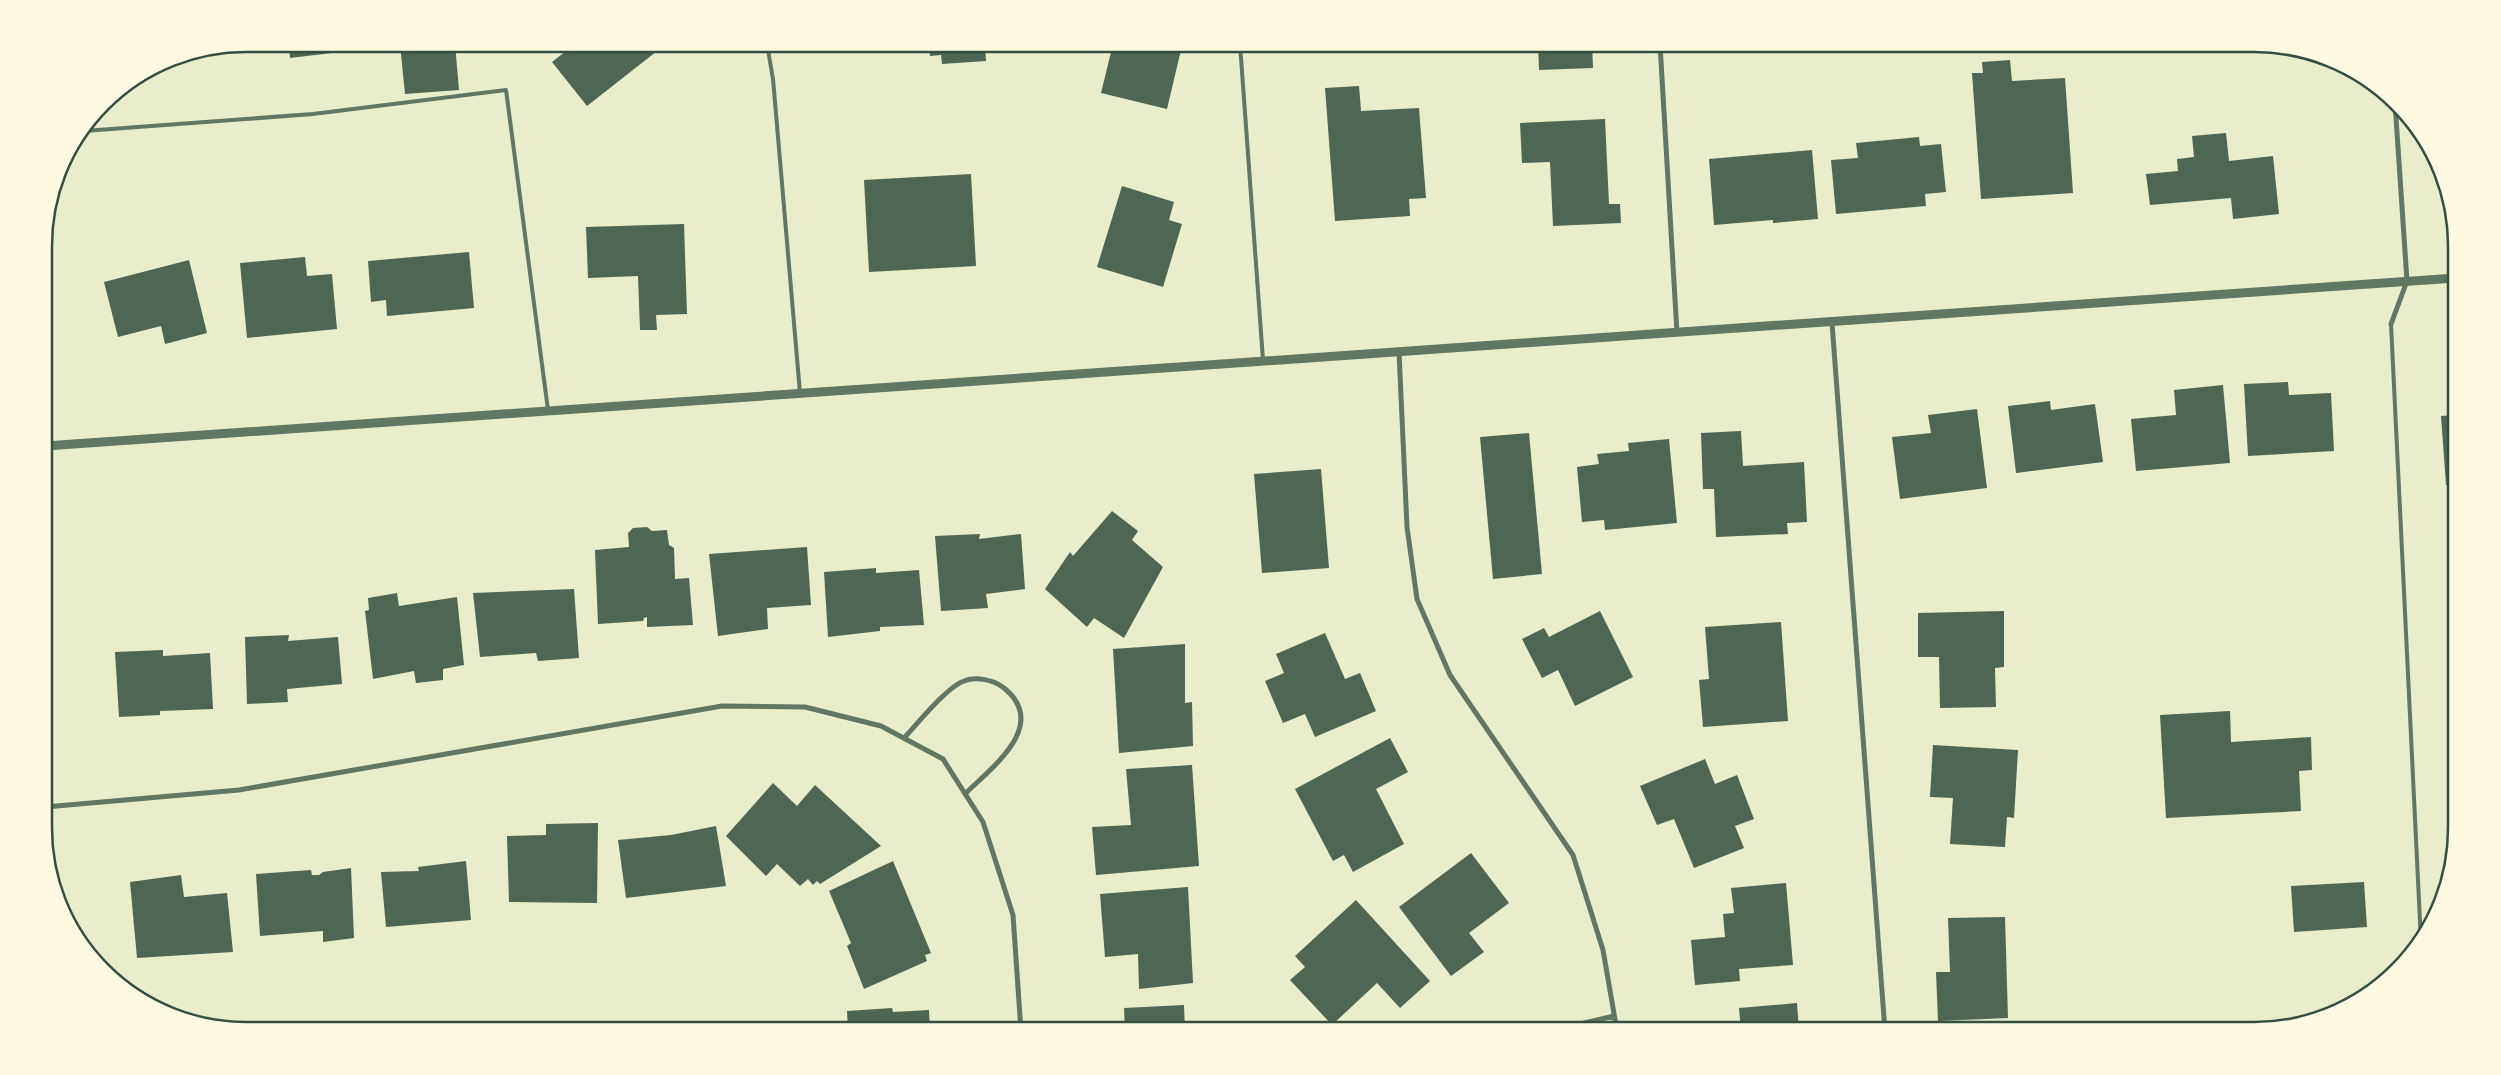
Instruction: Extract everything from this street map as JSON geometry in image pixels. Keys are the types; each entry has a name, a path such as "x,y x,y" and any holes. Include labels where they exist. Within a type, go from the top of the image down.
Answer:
{"street":[{"path":"1660,52 1677,332"},
{"path":"2391,324 2407,281 2396,114"},
{"path":"52,445 1677,332 1832,323 2448,278"},
{"path":"1832,323 1884,1022"},
{"path":"1399,352 1407,527 1417,599 1450,675 1572,855 1603,950 1615,1022"},
{"path":"904,738 954,686 965,680 990,680 1006,690 1018,706 1021,719 1014,745 965,794"},
{"path":"52,806 239,790 722,706 805,707 881,726 943,759 983,822 1013,915 1020,1022"},
{"path":"1588,1022 1614,1016"}],"lane":[{"path":"768,52 773,79 800,393"},
{"path":"1241,52 1263,362"},
{"path":"91,130 313,114 506,90 548,410"},
{"path":"2391,324 2420,930"}],"building":[{"path":"290,52 332,52 332,53 290,58"},
{"path":"401,52 456,52 459,90 405,94"},
{"path":"565,52 656,52 587,106 552,62"},
{"path":"930,52 985,52 986,61 942,64 941,55 930,56"},
{"path":"1111,52 1181,52 1167,109 1101,93"},
{"path":"1538,52 1592,52 1593,68 1539,70"},
{"path":"2010,60 2012,81 2065,78 2073,193 1981,199 1972,73 1983,73 1982,62"},
{"path":"1359,86 1361,111 1419,108 1426,198 1409,199 1410,216 1335,221 1325,88"},
{"path":"1605,119 1609,204 1620,204 1621,223 1553,226 1550,162 1522,163 1520,123"},
{"path":"2226,133 2229,161 2273,156 2279,214 2233,219 2231,198 2150,205 2146,174 2178,171 2177,159 2194,157 2192,136"},
{"path":"1919,137 1920,146 1941,144 1946,192 1925,194 1926,206 1836,214 1831,160 1858,158 1856,143"},
{"path":"1812,150 1818,219 1773,223 1773,220 1714,225 1709,159"},
{"path":"971,174 976,266 869,272 864,180"},
{"path":"1122,186 1174,202 1169,220 1182,224 1163,287 1097,267"},
{"path":"684,224 687,314 656,315 657,330 640,330 638,276 588,278 586,227"},
{"path":"469,252 474,308 387,316 386,300 371,302 368,261"},
{"path":"305,257 307,276 332,274 337,329 247,338 240,263"},
{"path":"189,260 207,333 165,344 161,326 118,337 104,282"},
{"path":"2288,382 2289,395 2331,393 2334,451 2248,456 2244,384"},
{"path":"2223,385 2230,463 2136,471 2131,419 2176,415 2174,390"},
{"path":"2050,401 2051,410 2095,404 2103,462 2016,473 2008,406"},
{"path":"1977,409 1987,488 1900,499 1892,437 1931,433 1928,415"},
{"path":"2441,416 2448,416 2448,485 2446,485"},
{"path":"1741,431 1743,466 1804,462 1807,522 1787,523 1788,534 1716,537 1714,489 1703,489 1701,433"},
{"path":"1529,433 1542,574 1493,579 1480,437"},
{"path":"1669,439 1677,523 1605,530 1604,520 1582,522 1577,467 1599,464 1597,454 1629,451 1628,443"},
{"path":"1321,469 1329,568 1262,573 1254,474"},
{"path":"1112,511 1138,531 1132,540 1163,567 1124,638 1094,618 1087,627 1045,589 1070,552 1073,556"},
{"path":"647,527 652,531 667,530 669,545 674,548 675,579 689,578 693,625 647,627 647,617 643,621 598,624 595,550 629,547 628,533 633,528"},
{"path":"980,534 979,539 1021,534 1025,589 986,594 988,608 941,611 935,536"},
{"path":"807,547 811,605 767,608 768,629 718,636 709,554"},
{"path":"876,568 876,573 919,570 924,625 880,627 880,631 828,637 824,572"},
{"path":"574,589 579,658 538,661 536,653 480,657 473,593"},
{"path":"397,593 399,606 457,597 464,665 443,669 443,680 416,683 414,671 373,679 365,611 369,610 368,598"},
{"path":"1600,611 1633,677 1575,706 1558,670 1542,678 1522,639 1544,628 1549,637"},
{"path":"2004,611 2004,667 1995,668 1996,707 1940,708 1939,657 1918,657 1918,613"},
{"path":"1781,622 1788,721 1703,727 1699,680 1709,679 1705,627"},
{"path":"1325,633 1345,679 1360,673 1376,711 1315,737 1305,714 1283,723 1265,681 1284,673 1276,654"},
{"path":"289,635 288,641 338,637 342,684 287,689 288,702 247,704 245,637"},
{"path":"1185,644 1185,703 1192,702 1193,746 1119,753 1113,649"},
{"path":"163,650 163,656 210,653 213,709 160,711 160,715 119,717 115,652"},
{"path":"2230,711 2231,742 2311,737 2312,770 2299,771 2301,811 2166,818 2160,715"},
{"path":"1390,738 1408,772 1376,789 1404,844 1353,872 1344,855 1333,861 1295,789"},
{"path":"1933,745 2018,750 2014,818 2007,817 2005,847 1950,844 1953,798 1930,797"},
{"path":"1705,759 1715,784 1737,775 1754,819 1735,826 1744,848 1694,868 1674,819 1657,825 1640,786"},
{"path":"1192,765 1199,866 1096,875 1092,827 1131,825 1126,769"},
{"path":"773,783 797,806 815,785 881,846 820,884 817,881 813,885 808,879 800,886 777,864 766,876 726,836"},
{"path":"598,823 597,903 509,902 507,836 546,835 546,824"},
{"path":"716,826 726,886 626,898 618,840 671,835"},
{"path":"1471,853 1509,903 1469,933 1484,952 1451,976 1399,907"},
{"path":"466,861 471,920 386,927 381,872 419,871 418,867"},
{"path":"893,861 931,953 925,955 927,961 864,989 847,946 851,943 829,891"},
{"path":"351,868 354,938 323,942 323,931 260,936 256,874 311,870 312,875 319,875 323,872"},
{"path":"181,875 184,897 227,893 233,952 137,958 130,882"},
{"path":"2364,882 2367,927 2294,932 2291,886"},
{"path":"1786,883 1793,965 1739,969 1740,981 1695,985 1691,940 1725,937 1723,914 1734,913 1731,888"},
{"path":"1188,887 1193,983 1139,989 1138,954 1105,957 1100,894"},
{"path":"1356,900 1430,981 1400,1008 1377,983 1335,1022 1329,1022 1290,980 1305,967 1295,956"},
{"path":"2005,917 2008,1018 1938,1021 1936,972 1950,972 1948,918"},
{"path":"1797,1003 1798,1022 1740,1022 1739,1008"},
{"path":"1184,1005 1185,1022 1125,1022 1124,1008"},
{"path":"892,1008 893,1012 929,1010 930,1022 848,1022 847,1011"}]}
